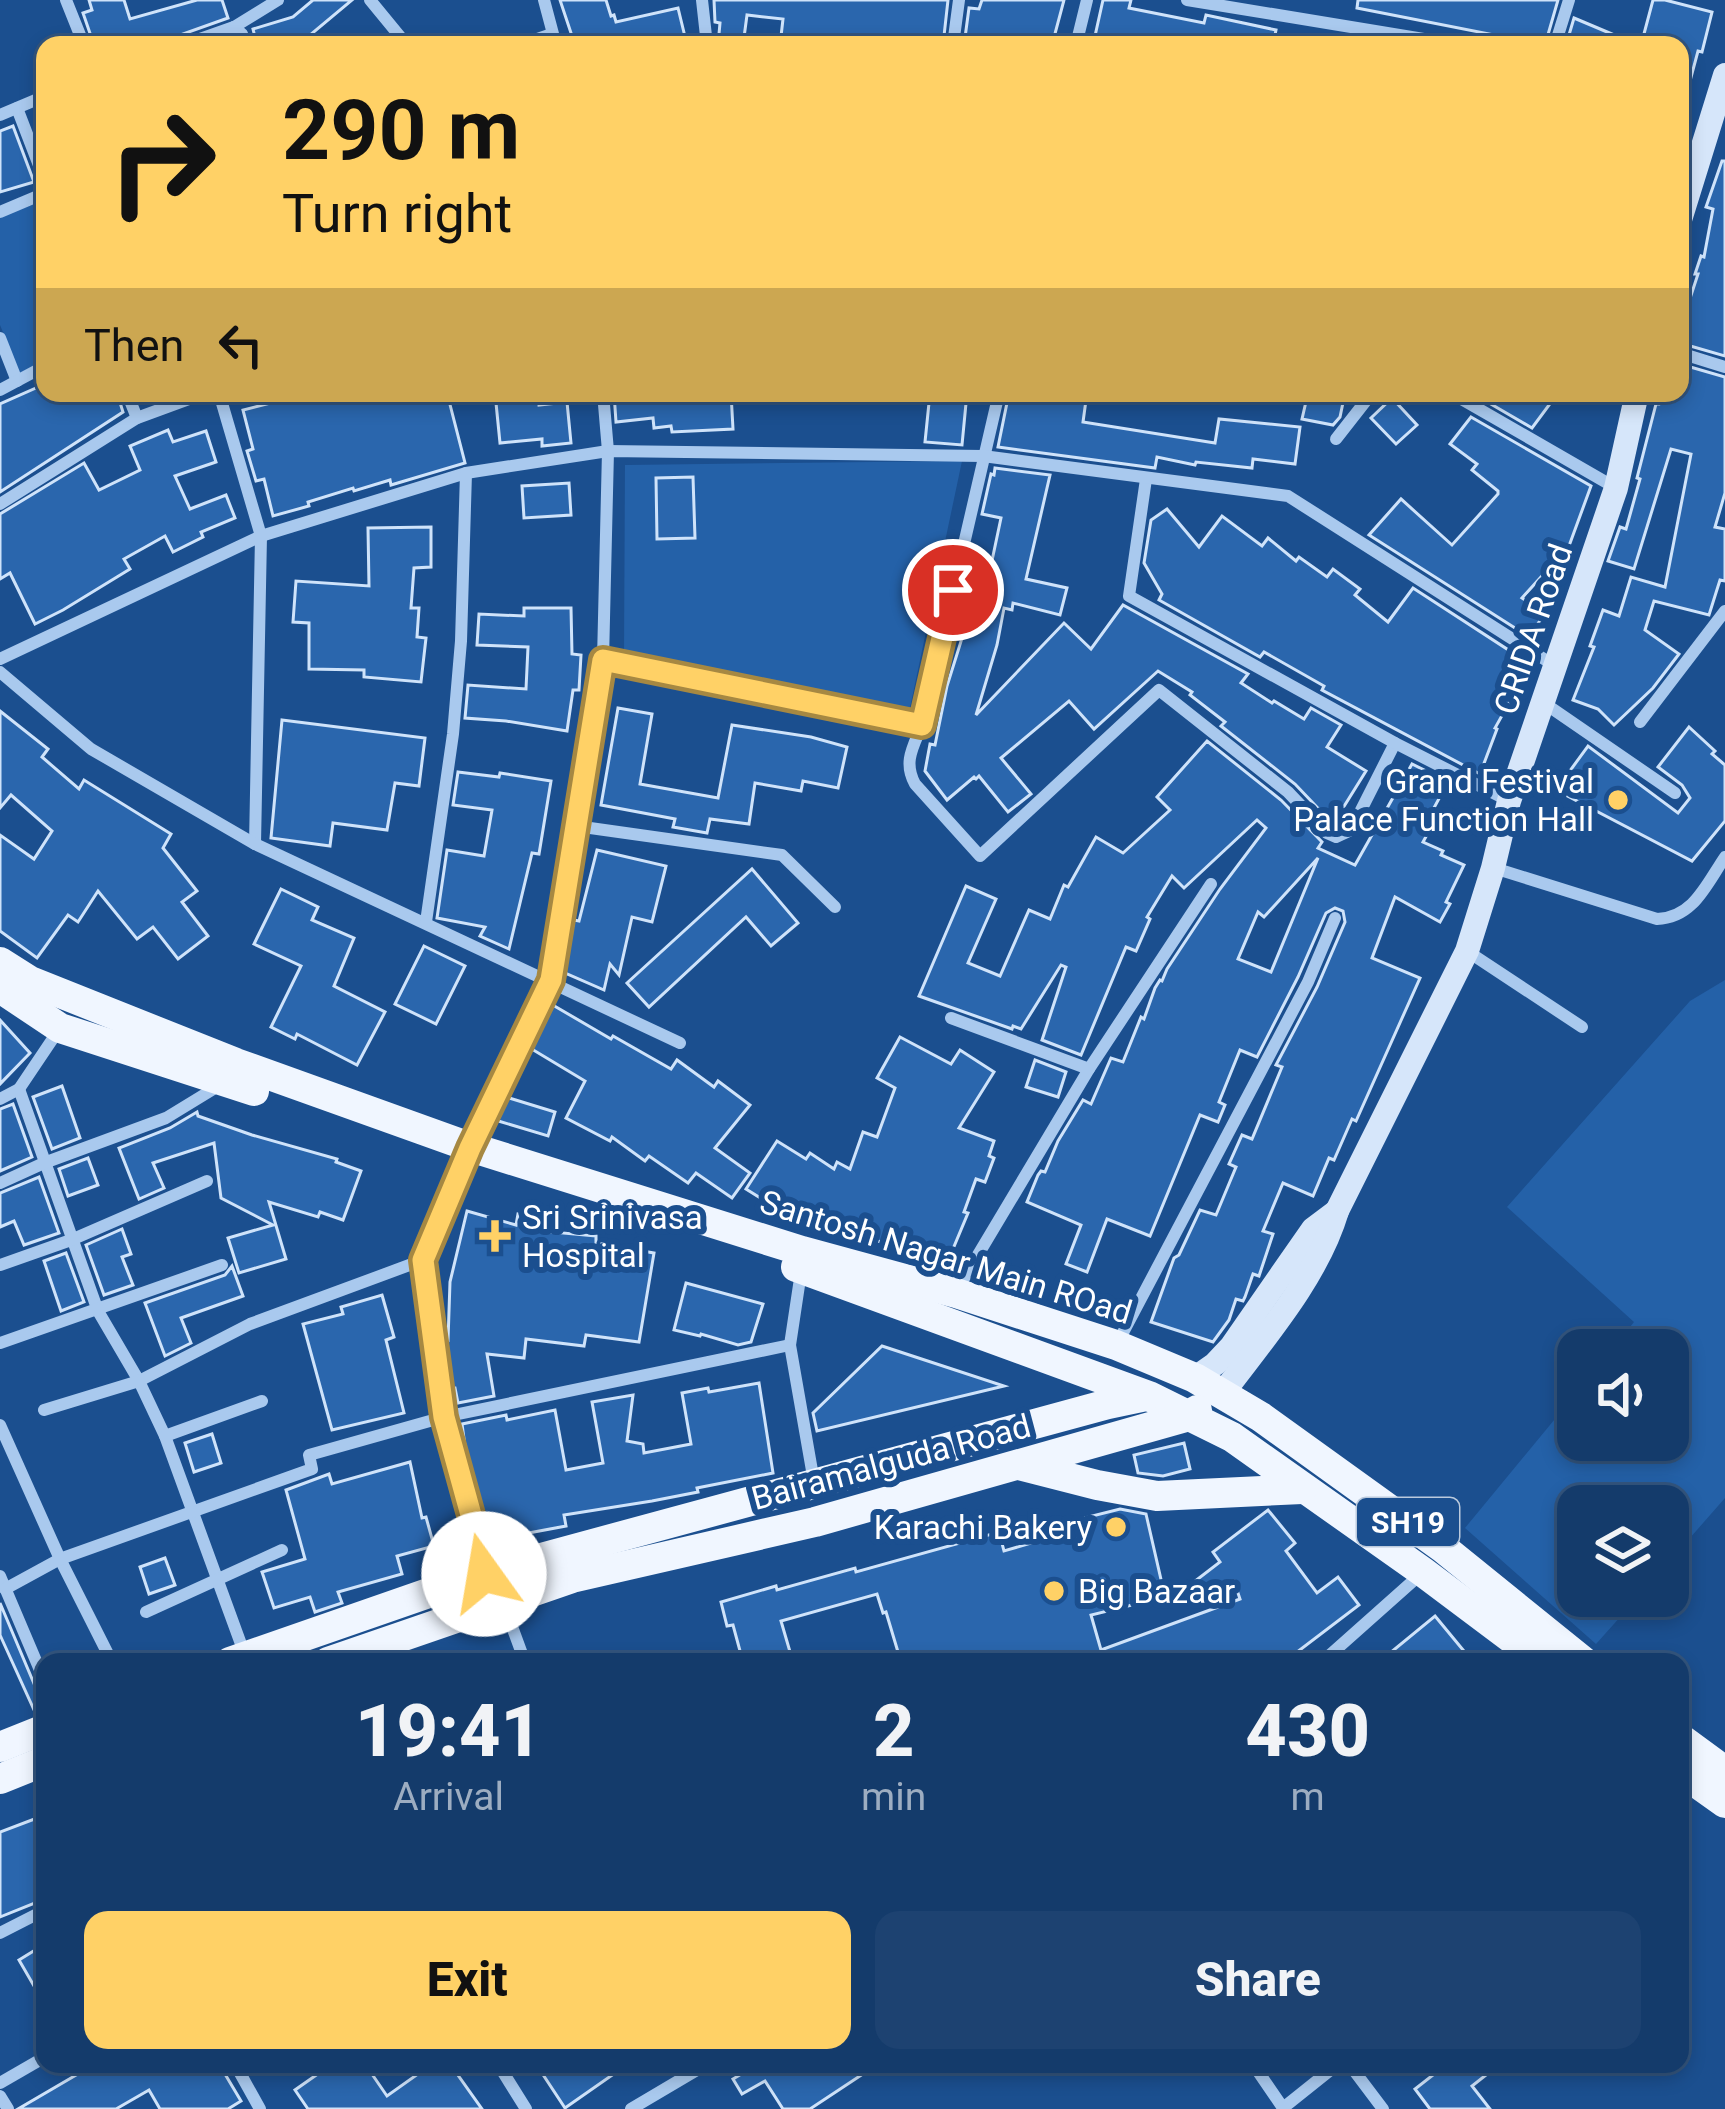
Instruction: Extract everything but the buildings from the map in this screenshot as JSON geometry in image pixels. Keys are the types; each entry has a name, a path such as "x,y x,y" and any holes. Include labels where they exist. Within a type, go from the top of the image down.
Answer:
{"main road":[{"path":"1689,191 1725,75"},
{"name":"CRIDA Road","path":"1222,1394 1329,1239 1337,1211 1467,951 1509,801 1616,488 1635,402"},
{"name":"Santosh Nagar Main ROad","path":"1,985 30,981 467,1156 956,1293 1116,1346 1195,1378"},
{"name":"Santosh Nagar Main ROad","path":"1,985 60,1028 467,1156 802,1269 1149,1396 1232,1437 1302,1489"},
{"name":"CRIDA Road","path":"1195,1378 1231,1347 1313,1229 1337,1211"},
{"name":"SH19","path":"1195,1378 1261,1417 1443,1548 1573,1653"},
{"name":"Bairamalguda Road","path":"354,1653 503,1602 569,1565 814,1484 1149,1396 1195,1378"},
{"name":"Bairamalguda Road","path":"255,1653 487,1573 766,1535 1189,1416 1222,1394"},
{"path":"1232,1437 1235,1419 1243,1413 1261,1417"},
{"path":"1019,1465 1157,1496 1302,1489"},
{"name":"SH19","path":"1302,1489 1531,1653"},
{"path":"0,1747 36,1733"},
{"path":"1689,1745 1725,1771"},
{"path":"0,1779 36,1765"},
{"path":"1689,1783 1725,1803"}],"street":[{"path":"66,0 80,36"},
{"path":"208,36 234,27 278,0"},
{"path":"544,0 553,36"},
{"path":"702,0 706,36"},
{"path":"954,36 959,0"},
{"path":"1078,36 1087,0"},
{"path":"1187,0 1405,36"},
{"path":"1558,36 1569,0"},
{"path":"378,2 401,36"},
{"path":"234,27 243,36"},
{"path":"0,115 36,100"},
{"path":"17,108 36,158"},
{"path":"0,212 36,197"},
{"path":"0,338 17,381"},
{"path":"1689,356 1725,367"},
{"path":"0,390 36,371"},
{"path":"131,402 137,418"},
{"path":"0,504 137,418 181,402"},
{"path":"222,402 261,536 255,844"},
{"path":"487,1573 444,1417 423,1260 551,980 603,660 608,451 604,402"},
{"path":"997,402 908,772 980,856 1159,690 1288,792 1336,837 1351,830 1395,743"},
{"path":"1336,439 1365,402"},
{"path":"1467,402 1616,488"},
{"path":"0,659 261,536 466,473 608,451 983,456 1288,496 1556,666"},
{"path":"426,922 454,734 466,473"},
{"path":"1146,478 1129,596 1509,801"},
{"path":"1640,722 1725,610"},
{"path":"603,660 922,725"},
{"path":"0,672 91,748 255,844 680,1042"},
{"path":"1544,703 1675,793"},
{"path":"576,826 782,855 836,907"},
{"path":"1493,868 1657,919 1675,919 1695,902 1725,857"},
{"path":"956,1293 1089,1069 1211,884"},
{"path":"1116,1346 1308,982 1334,918"},
{"path":"1467,951 1582,1027"},
{"path":"950,1018 1089,1069"},
{"path":"0,1099 19,1089 60,1028"},
{"path":"0,1183 166,1118 226,1081"},
{"path":"19,1089 98,1311 140,1381 165,1436 218,1580 236,1653"},
{"path":"0,1265 71,1240 207,1180"},
{"path":"44,1410 140,1381 250,1324 423,1260"},
{"path":"0,1343 221,1265"},
{"path":"802,1269 790,1345 814,1484"},
{"path":"36,1661 3,1582 312,1469 309,1455 444,1417 790,1345"},
{"path":"165,1436 262,1401"},
{"path":"0,1425 107,1653"},
{"path":"146,1612 282,1550"},
{"path":"1332,1653 1423,1572"},
{"path":"503,1602 522,1653"},
{"path":"0,1933 36,1915"},
{"path":"0,2083 36,2062"},
{"path":"240,2073 260,2109"},
{"path":"504,2073 526,2109"},
{"path":"631,2109 692,2073"},
{"path":"1259,2073 1283,2108 1327,2073"},
{"path":"1356,2073 1383,2109"},
{"path":"0,2096 8,2109"}],"shaded area":[{"path":"36,203 36,365 20,373 0,325 0,217"},
{"path":"962,461 908,717 624,655 625,465"},
{"path":"1725,980 1725,1498 1689,1539 1689,1485 1557,1485 1557,1609 1465,1528 1557,1416 1557,1461 1689,1461 1689,1329 1628,1329 1634,1322 1507,1207 1690,1001"},
{"path":"1566,1617 1620,1617 1596,1644"}],"place":[{"name":"Grand Festival Palace Function Hall","path":"1618,800"},
{"name":"Sri Srinivasa Hospital","path":"495,1236"},
{"name":"Karachi Bakery","path":"1116,1527"},
{"name":"Big Bazaar","path":"1054,1591"}],"route":[{"path":"484,1574 444,1417 423,1260 470,1148 551,980 603,660 922,725 953,590"}]}
